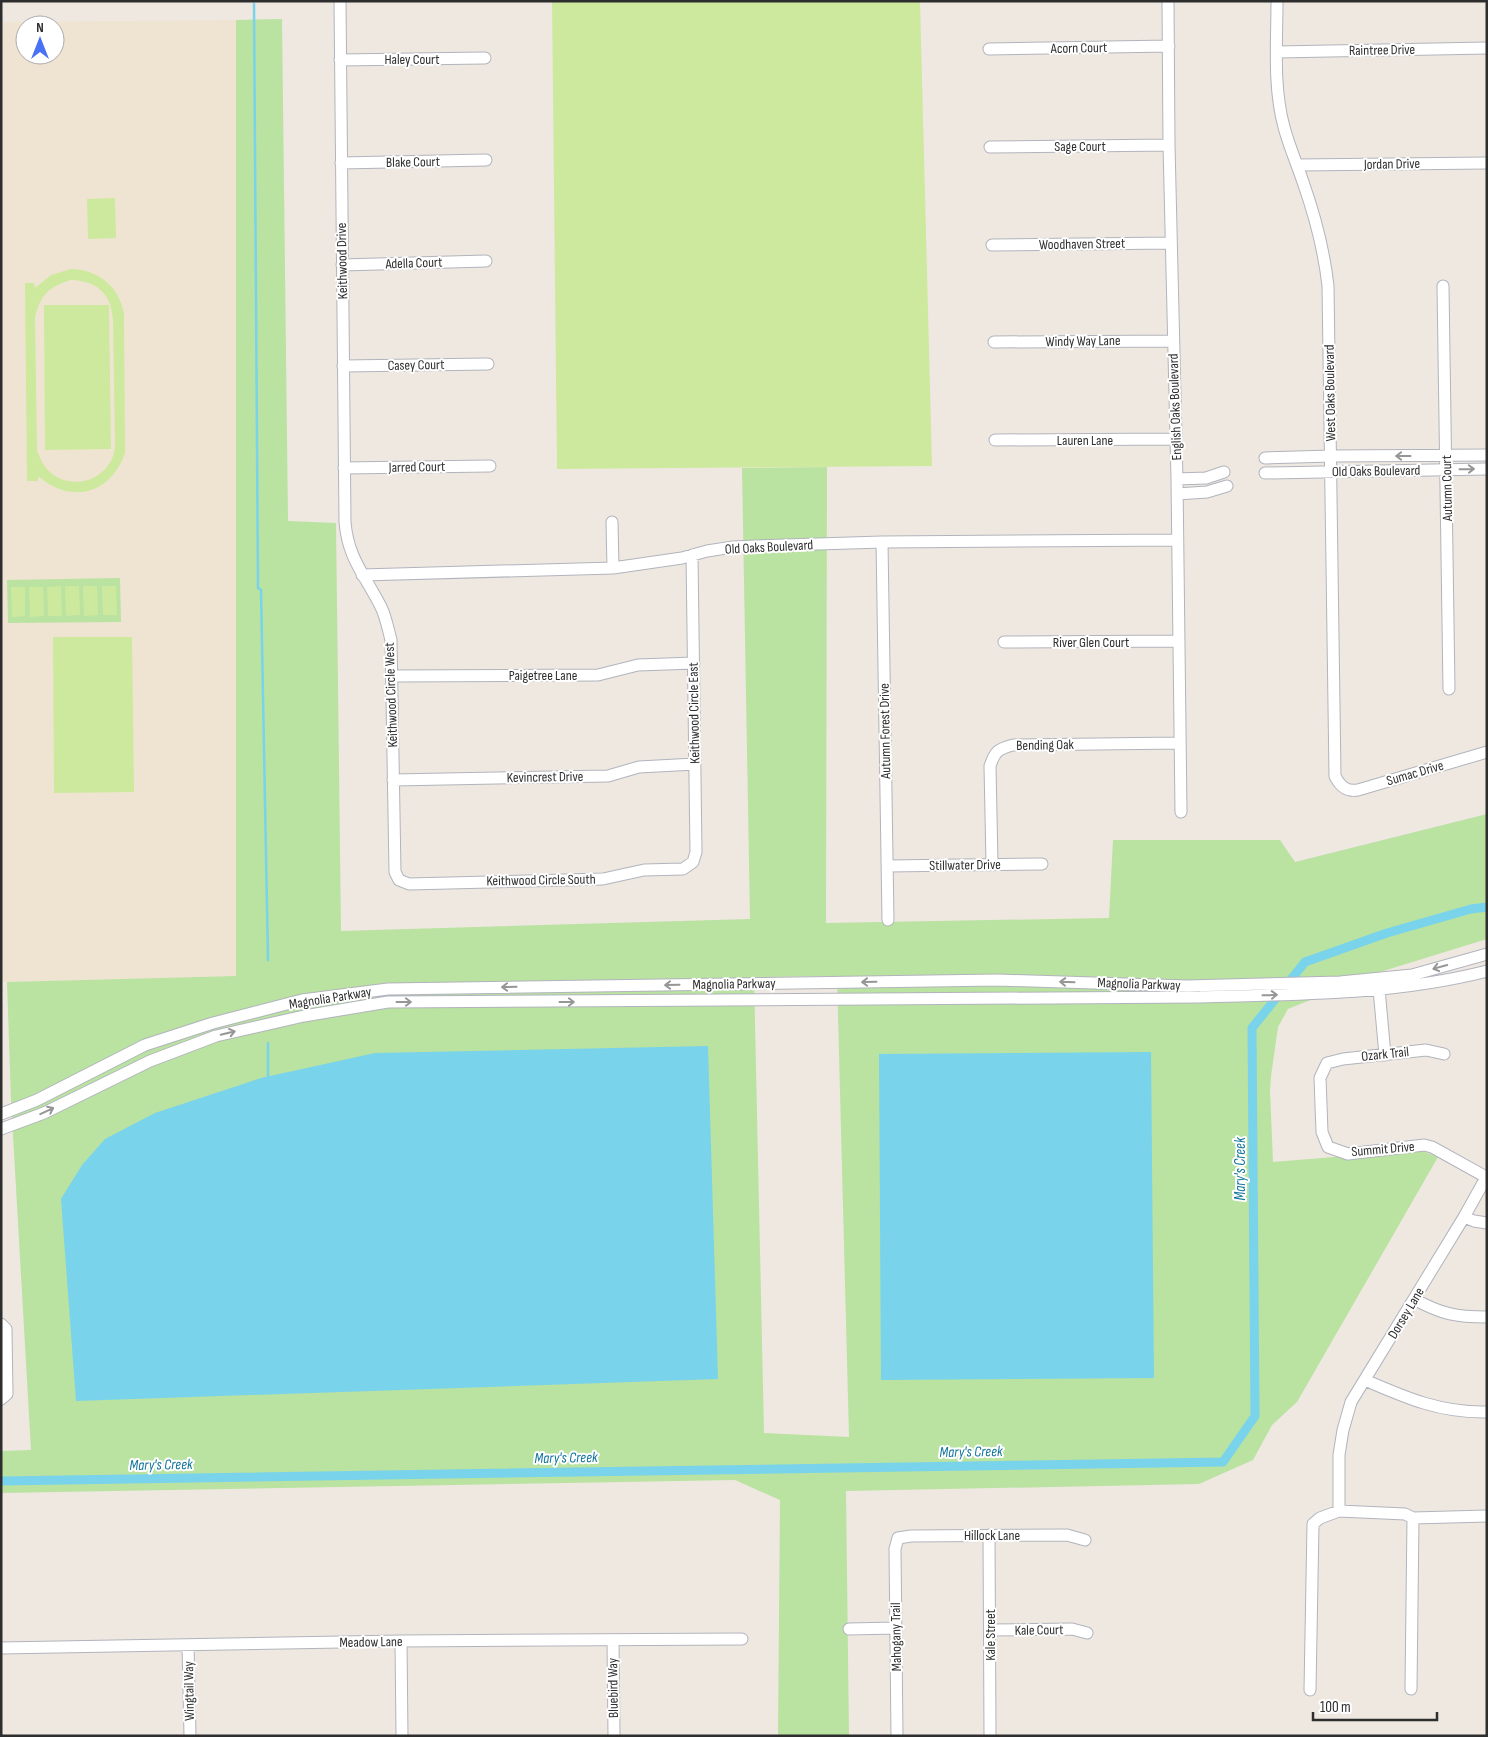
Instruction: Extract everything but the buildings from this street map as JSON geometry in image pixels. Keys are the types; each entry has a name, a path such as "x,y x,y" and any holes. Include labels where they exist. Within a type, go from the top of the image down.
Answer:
{"street":[{"name":"Keithwood Drive","path":"340,1 345,522"},
{"name":"English Oaks Boulevard","path":"1168,1 1181,812"},
{"name":"West Oaks Boulevard","path":"1277,1 1278,96 1284,128 1298,165 1326,262 1332,456 1335,776 1344,788"},
{"name":"Acorn Court","path":"989,49 1168,46"},
{"name":"Raintree Drive","path":"1277,52 1487,48"},
{"name":"Haley Court","path":"340,60 485,58"},
{"name":"Sage Court","path":"990,147 1169,145"},
{"name":"Blake Court","path":"341,163 486,160"},
{"name":"Jordan Drive","path":"1298,165 1487,163"},
{"name":"Woodhaven Street","path":"992,245 1171,243"},
{"name":"Adella Court","path":"342,265 486,261"},
{"name":"Autumn Court","path":"1443,286 1449,689"},
{"name":"Windy Way Lane","path":"994,342 1173,340"},
{"name":"Casey Court","path":"343,366 488,364"},
{"name":"Lauren Lane","path":"995,440 1175,439"},
{"name":"Old Oaks Boulevard","path":"1265,458 1487,455"},
{"name":"Jarred Court","path":"344,468 490,466"},
{"name":"Old Oaks Boulevard","path":"1265,473 1487,469"},
{"path":"1177,479 1206,478 1224,472"},
{"path":"1177,494 1208,492 1227,486"},
{"name":"Keithwood Circle West","path":"345,522 349,549 382,608 391,640 394,872 397,878"},
{"path":"612,522 613,568"},
{"name":"Old Oaks Boulevard","path":"362,575 613,568 682,558 734,547 882,542 1177,540"},
{"name":"Autumn Forest Drive","path":"882,542 888,920"},
{"name":"Keithwood Circle East","path":"687,868 693,862 696,852 692,555"},
{"name":"River Glen Court","path":"1004,642 1178,641"},
{"name":"Paigetree Lane","path":"392,676 598,674 638,665 694,663"},
{"name":"Bending Oak","path":"992,864 990,766 993,755 1001,748 1013,745 1180,743"},
{"name":"Sumac Drive","path":"1344,788 1353,791 1358,790 1487,752"},
{"name":"Kevincrest Drive","path":"393,780 608,776 639,767 695,764"},
{"name":"Stillwater Drive","path":"888,866 1042,864"},
{"name":"Keithwood Circle South","path":"397,878 403,883 409,884 603,879 644,870 687,868"},
{"name":"Magnolia Parkway","path":"1323,988 1412,975 1487,954"},
{"name":"Magnolia Parkway","path":"1,1129 44,1113 150,1060 216,1036 304,1016 388,1002 889,1000 1323,988 1379,989 1458,978 1487,971"},
{"name":"Magnolia Parkway","path":"1,1114 37,1100 145,1045 191,1030 302,1000 388,989 998,980 1187,986 1221,991"},
{"path":"889,1000 890,981"},
{"path":"734,984 734,1001"},
{"path":"1379,989 1385,1055"},
{"path":"371,991 373,1005"},
{"path":"191,1030 196,1044"},
{"name":"Ozark Trail","path":"1326,1063 1343,1059 1426,1050 1444,1054"},
{"name":"Summit Drive","path":"1326,1063 1320,1078 1322,1132 1328,1147 1348,1154 1424,1145 1486,1177"},
{"name":"Dorsey Lane","path":"1339,1511 1339,1455 1351,1402 1486,1177"},
{"path":"1464,1216 1474,1221 1487,1222"},
{"path":"1414,1299 1434,1310 1459,1316 1487,1317"},
{"path":"1,1324 6,1328 8,1394 1,1399"},
{"path":"1365,1380 1411,1400 1442,1408 1487,1412"},
{"path":"1310,1690 1313,1524 1320,1518 1339,1511 1406,1514 1413,1518 1487,1516"},
{"path":"1412,1689 1413,1518"},
{"name":"Kale Street","path":"989,1535 990,1736"},
{"name":"Hillock Lane","path":"898,1538 911,1536 1067,1535 1085,1540"},
{"name":"Mahogany Trail","path":"897,1736 895,1549 898,1538"},
{"path":"849,1629 896,1628"},
{"name":"Kale Court","path":"990,1630 1072,1629 1087,1633"},
{"name":"Meadow Lane","path":"1,1648 400,1641 742,1638"},
{"name":"Bluebird Way","path":"613,1640 614,1736"},
{"path":"400,1641 402,1736"},
{"name":"Wingtail Way","path":"188,1646 190,1736"}],"shaded area":[{"path":"236,20 236,976 1,982 1,22 15,22 15,65 65,65 65,21"}],"green space":[{"path":"552,1 920,1 932,466 557,469"},
{"path":"282,19 288,521 336,523 341,931 750,919 742,468 827,467 826,923 1109,918 1113,840 1280,840 1295,862 1487,814 1487,939 1380,972 1288,1009 1278,1027 1270,1090 1273,1162 1420,1150 1438,1157 1297,1402 1272,1425 1253,1460 1199,1484 846,1491 849,1736 778,1736 780,1500 735,1480 1,1493 1,1451 31,1450 11,1100 7,982 236,976 236,20","holes":["837,976 849,1437 764,1433 754,977"]},
{"path":"115,198 116,238 88,239 87,199"},
{"path":"71,269 99,276 118,295 124,314 125,453 119,467 110,478 100,486 89,491 76,492 64,490 51,485 38,476 38,481 27,481 25,283 34,283 35,288 51,275","holes":["71,280 95,286 101,291 110,303 112,312 115,446 108,466 100,474 81,482 60,479 51,473 37,451 35,317 40,302 47,292"]},
{"path":"44,305 109,305 111,449 45,450"},
{"path":"120,578 121,622 8,623 7,580"},
{"path":"61,586 62,616 48,616 47,587"},
{"path":"65,586 79,586 80,615 66,616"},
{"path":"83,586 97,586 98,615 84,616"},
{"path":"102,586 116,586 117,615 103,615"},
{"path":"11,587 25,587 25,616 12,617"},
{"path":"29,587 43,587 44,616 30,617"},
{"path":"53,637 132,637 134,792 54,793"}],"water":[{"path":"708,1046 718,1379 76,1401 61,1199 82,1165 105,1139 155,1113 261,1078 375,1053"},
{"path":"1151,1052 1154,1378 881,1380 879,1054"}],"waterway":[{"path":"254,4 258,588 261,590 268,960"},
{"name":"Mary's Creek","path":"1,1481 1223,1462 1255,1416 1252,1028 1305,962 1387,933 1471,909 1487,907"},
{"path":"268,1043 268,1077"}]}
